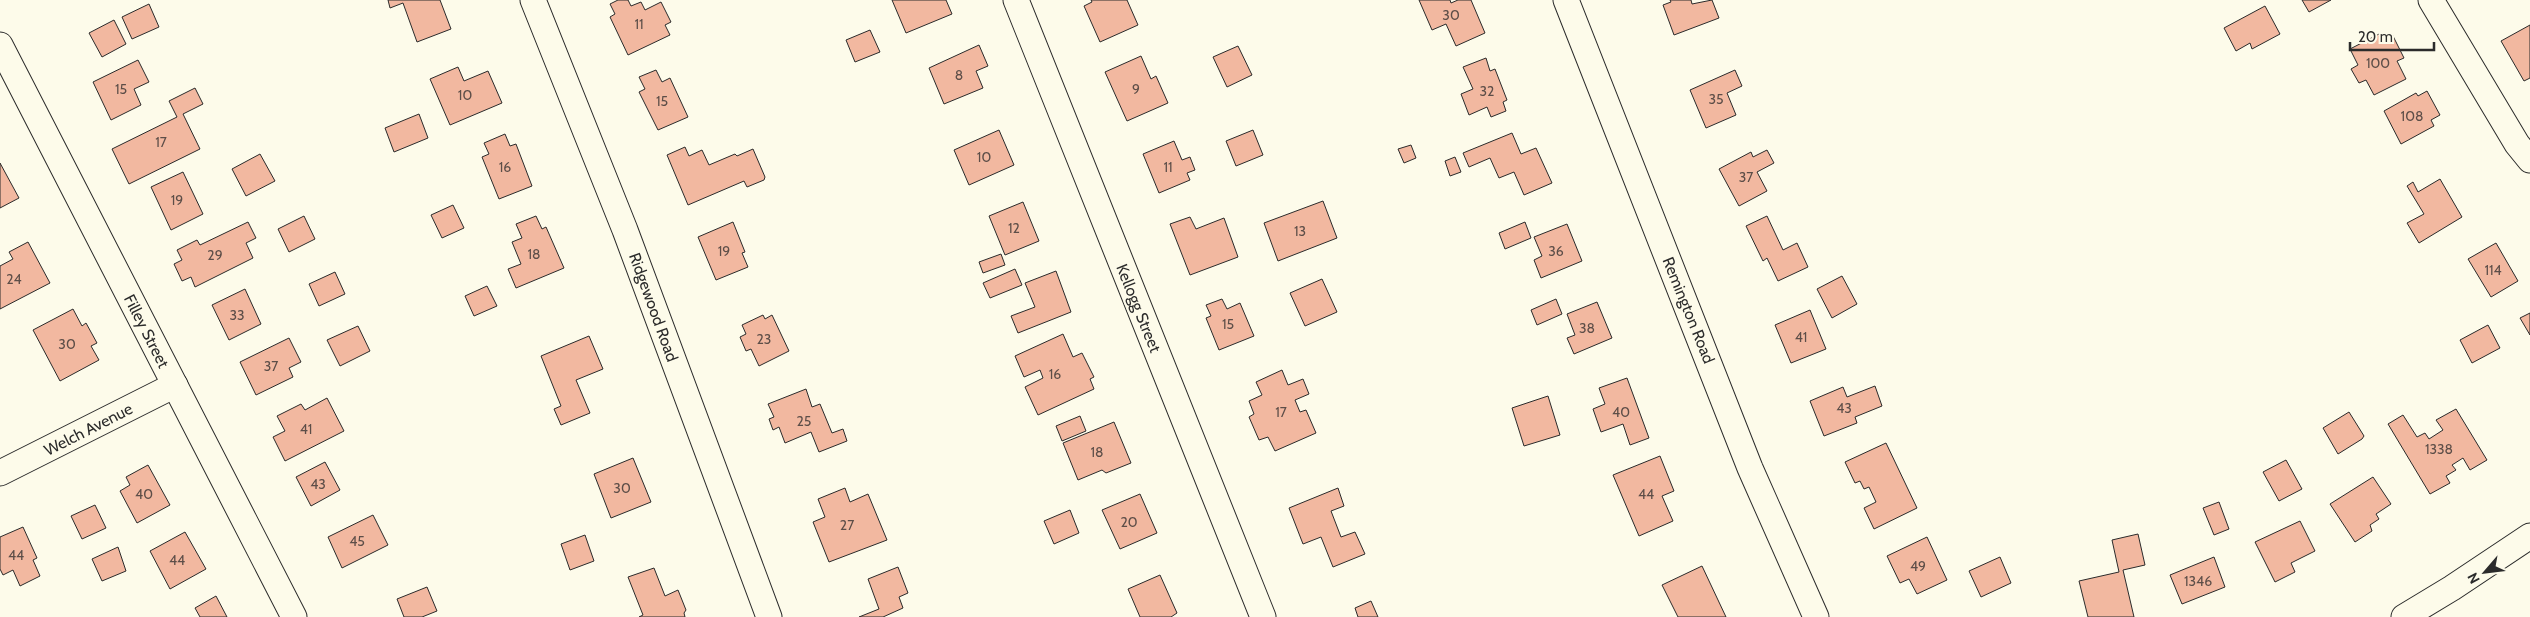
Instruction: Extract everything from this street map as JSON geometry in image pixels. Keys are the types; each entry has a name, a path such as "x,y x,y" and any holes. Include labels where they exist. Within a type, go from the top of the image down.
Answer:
{"street":[{"name":"Ridgewood Road","path":"533,0 625,230 768,617"},
{"name":"Kellogg Street","path":"1016,0 1263,617"},
{"name":"Remington Road","path":"1566,0 1750,468 1816,617"},
{"path":"2431,0 2517,144 2530,160"},
{"name":"Filley Street","path":"0,45 294,617"},
{"name":"Welch Avenue","path":"0,473 175,385"},
{"path":"2404,617 2452,588 2530,536"}],"building":[{"path":"388,0 440,0 451,29 417,42 403,3 390,8"},
{"path":"618,0 628,0 631,6 641,2 645,10 661,2 671,22 665,25 670,35 628,55 610,17 615,14 610,4"},
{"path":"892,0 946,0 952,14 906,33"},
{"path":"1091,0 1127,0 1138,25 1100,42 1084,6 1092,2"},
{"path":"1419,0 1450,0 1451,3 1458,0 1471,0 1485,33 1456,46 1446,24 1432,30"},
{"path":"1670,0 1691,0 1692,4 1712,0 1719,18 1674,35 1663,5 1671,2"},
{"path":"2302,0 2331,0 2309,12"},
{"path":"149,4 159,27 132,39 122,17"},
{"path":"2265,6 2280,34 2252,49 2250,43 2236,51 2224,28"},
{"path":"114,20 126,44 102,57 89,33"},
{"path":"2530,25 2530,78 2524,81 2501,41"},
{"path":"870,30 880,52 855,62 846,40"},
{"path":"2381,33 2384,38 2392,34 2404,58 2397,61 2406,79 2374,95 2366,80 2359,83 2351,69 2358,65 2350,49"},
{"path":"979,45 988,66 976,71 983,88 944,104 929,68"},
{"path":"1238,46 1252,75 1227,87 1213,57"},
{"path":"1141,56 1151,79 1156,76 1168,103 1127,121 1105,72"},
{"path":"1486,58 1490,71 1495,69 1507,100 1503,102 1506,111 1491,117 1487,107 1469,115 1461,94 1473,89 1463,67"},
{"path":"138,60 149,82 134,89 141,105 111,120 93,82"},
{"path":"458,67 464,81 488,71 502,103 450,125 430,79"},
{"path":"656,70 662,82 670,78 688,117 658,130 639,92 645,89 639,77"},
{"path":"1735,70 1742,86 1727,93 1736,115 1706,128 1690,90"},
{"path":"195,88 203,104 183,114 200,149 129,184 112,149 177,117 169,101"},
{"path":"2427,91 2440,115 2431,120 2434,126 2401,144 2384,111 2416,93 2418,96"},
{"path":"419,114 428,138 394,152 385,128"},
{"path":"999,130 1014,165 969,185 954,150"},
{"path":"1253,130 1263,155 1236,166 1226,141"},
{"path":"1512,133 1521,154 1536,148 1552,183 1524,195 1514,172 1499,178 1490,158 1469,167 1463,153"},
{"path":"505,134 510,146 516,144 532,186 499,199 482,157 489,154 484,143"},
{"path":"1174,141 1182,160 1190,157 1195,170 1187,173 1190,180 1159,193 1143,154"},
{"path":"1411,145 1416,158 1404,163 1398,149"},
{"path":"685,147 689,156 702,150 709,165 753,149 765,177 764,180 747,187 744,181 688,205 667,155"},
{"path":"1767,150 1774,163 1757,172 1767,191 1739,206 1719,169 1751,152 1753,157"},
{"path":"260,154 275,181 246,196 232,169"},
{"path":"1455,157 1461,172 1450,176 1445,161"},
{"path":"0,163 19,198 0,208"},
{"path":"183,172 203,214 171,230 151,187"},
{"path":"2440,179 2462,217 2419,243 2407,223 2424,214 2407,186 2413,182 2418,192"},
{"path":"1323,201 1337,238 1278,261 1264,223"},
{"path":"1023,202 1039,241 1005,255 989,216"},
{"path":"453,205 464,228 442,238 431,215"},
{"path":"304,216 315,239 289,252 278,229"},
{"path":"536,216 542,229 546,227 564,268 516,288 508,269 521,264 512,242 522,238 516,224"},
{"path":"1767,216 1783,250 1797,243 1808,267 1778,281 1767,258 1763,261 1746,226"},
{"path":"1190,217 1196,229 1224,218 1238,257 1190,275 1170,224"},
{"path":"248,222 256,238 246,243 253,258 195,287 191,277 182,281 174,264 182,260 177,250 197,240 200,245"},
{"path":"733,222 745,252 742,253 748,267 716,280 698,237"},
{"path":"1525,222 1531,238 1505,249 1499,233"},
{"path":"1567,224 1582,261 1541,278 1534,260 1542,256 1534,237"},
{"path":"28,242 50,283 0,309 0,266 13,259 9,252"},
{"path":"2496,243 2518,281 2491,297 2468,259"},
{"path":"1001,254 1005,265 983,273 979,262"},
{"path":"1015,269 1022,285 990,298 983,283"},
{"path":"1056,271 1071,312 1018,333 1011,316 1035,307 1025,283"},
{"path":"335,272 345,294 319,306 309,284"},
{"path":"1842,276 1857,304 1832,318 1817,289"},
{"path":"1322,279 1337,312 1305,326 1290,293"},
{"path":"487,286 497,306 474,316 465,296"},
{"path":"245,289 261,324 229,340 212,305"},
{"path":"1222,299 1227,309 1240,303 1254,336 1219,350 1206,318 1211,316 1206,305"},
{"path":"1556,299 1562,314 1537,325 1531,310"},
{"path":"1597,302 1612,338 1574,354 1567,338 1575,335 1567,314"},
{"path":"73,309 82,326 86,323 97,343 91,346 99,360 60,381 33,330"},
{"path":"1810,310 1826,349 1791,363 1775,325"},
{"path":"2530,313 2530,335 2520,318"},
{"path":"763,315 765,319 772,315 789,351 759,366 751,349 746,351 740,337 746,334 742,325"},
{"path":"2488,325 2500,348 2472,363 2460,340"},
{"path":"358,326 370,351 340,366 327,340"},
{"path":"1063,334 1073,357 1082,353 1094,377 1090,379 1094,389 1038,415 1025,387 1043,378 1040,370 1024,377 1015,356"},
{"path":"589,336 603,369 576,380 590,413 561,425 554,409 561,406 541,356"},
{"path":"289,338 301,362 289,368 293,377 256,395 240,362"},
{"path":"1282,370 1288,385 1303,379 1309,394 1295,400 1300,412 1306,410 1316,433 1275,451 1268,437 1259,440 1249,417 1254,414 1249,401 1262,395 1256,382"},
{"path":"1627,378 1649,438 1630,445 1623,424 1601,432 1593,409 1605,404 1599,388"},
{"path":"1875,386 1882,406 1855,417 1857,423 1824,436 1810,401 1843,387 1847,397"},
{"path":"806,389 812,407 820,404 832,433 843,429 847,441 819,452 811,432 785,443 779,427 773,430 769,419 774,417 768,404"},
{"path":"1548,396 1560,435 1524,446 1512,408"},
{"path":"327,398 344,431 285,461 273,437 285,431 277,416 301,404 305,410"},
{"path":"2456,409 2487,460 2470,470 2463,458 2452,465 2456,470 2446,476 2450,483 2430,494 2388,424 2403,415 2417,437 2425,433 2429,439 2443,430 2436,420"},
{"path":"2349,412 2364,436 2338,454 2323,428"},
{"path":"1080,416 1086,431 1062,441 1056,426"},
{"path":"1114,422 1131,463 1106,473 1102,470 1078,480 1063,443"},
{"path":"1886,443 1917,508 1874,529 1864,508 1876,502 1869,487 1864,489 1860,481 1855,483 1845,462"},
{"path":"1660,456 1674,491 1662,496 1673,521 1639,536 1613,475"},
{"path":"633,458 651,502 611,518 594,474"},
{"path":"2286,460 2302,489 2279,501 2263,472"},
{"path":"325,462 340,490 311,506 296,477"},
{"path":"148,465 170,505 137,523 120,491 130,485 126,477"},
{"path":"2373,477 2391,504 2376,514 2379,519 2370,525 2372,531 2355,542 2330,504"},
{"path":"845,488 850,502 868,494 887,540 829,562 813,522 825,517 818,499"},
{"path":"1338,488 1344,506 1331,511 1341,537 1355,532 1365,554 1333,567 1321,537 1303,544 1289,508"},
{"path":"1140,494 1157,533 1120,549 1102,510"},
{"path":"2219,502 2229,529 2214,535 2203,508"},
{"path":"95,505 106,528 82,539 71,516"},
{"path":"1070,510 1079,533 1054,544 1044,521"},
{"path":"373,515 388,545 342,568 328,537"},
{"path":"2300,521 2315,551 2291,563 2295,572 2275,582 2255,542"},
{"path":"23,527 37,558 33,560 40,576 20,586 13,570 3,575 0,569 0,537"},
{"path":"185,532 206,569 170,589 150,551"},
{"path":"2138,534 2145,565 2123,570 2134,617 2088,617 2079,581 2119,572 2112,540"},
{"path":"585,535 594,561 570,570 561,544"},
{"path":"1927,537 1947,580 1917,594 1909,579 1900,583 1887,556"},
{"path":"118,547 126,571 102,581 92,559"},
{"path":"2000,557 2011,583 1981,597 1969,571"},
{"path":"2214,557 2225,587 2182,604 2170,575"},
{"path":"1702,566 1726,617 1678,617 1662,585"},
{"path":"898,567 908,593 899,597 903,608 883,617 859,617 879,609 868,579"},
{"path":"654,568 665,596 678,590 686,610 684,613 685,617 639,617 643,615 628,577"},
{"path":"1160,575 1177,613 1171,617 1140,617 1128,589"},
{"path":"427,587 437,611 422,617 404,617 397,599"},
{"path":"216,596 227,617 200,617 195,608"},
{"path":"1371,601 1378,617 1358,617 1355,608"}]}
